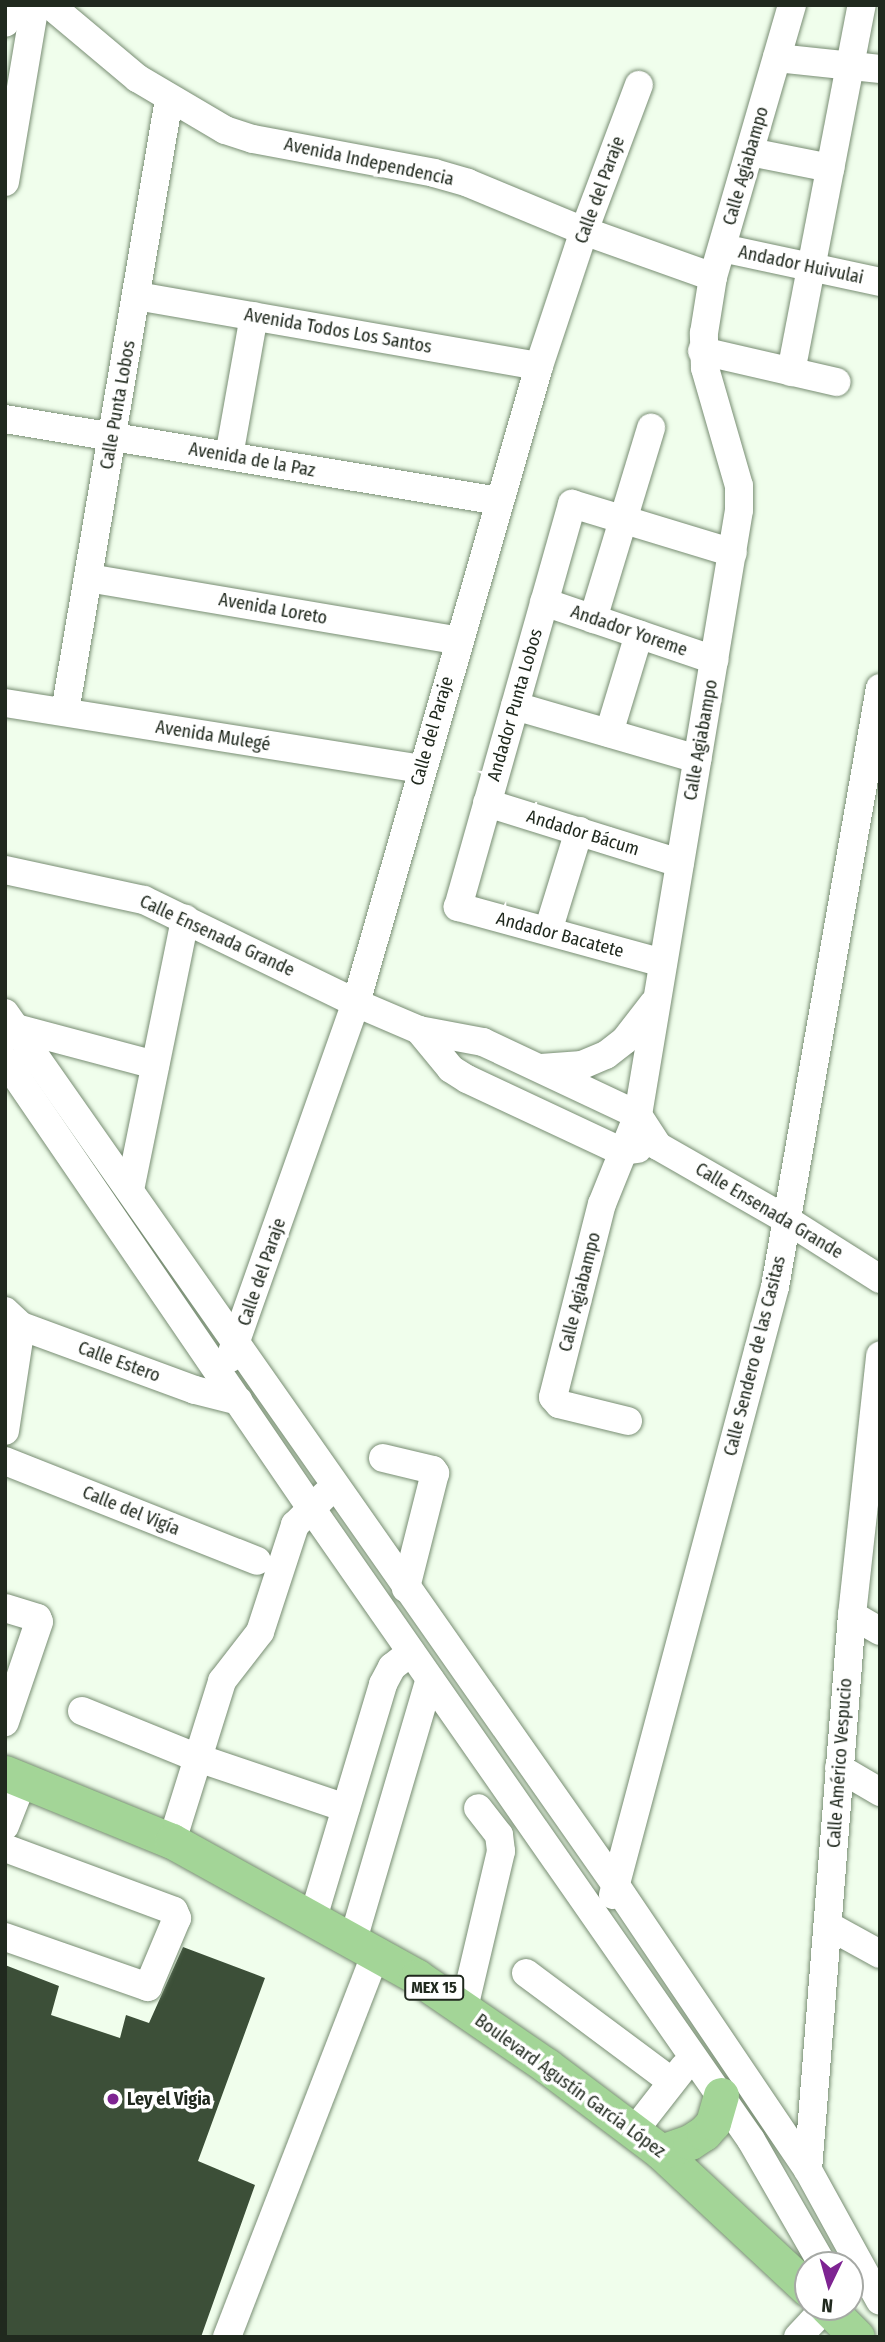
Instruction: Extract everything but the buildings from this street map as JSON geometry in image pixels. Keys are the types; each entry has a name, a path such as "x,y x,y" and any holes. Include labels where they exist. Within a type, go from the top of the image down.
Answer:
{"main road":[{"name":"Boulevard Agustín García López","path":"14,1776 172,1842 364,1946 464,2008 661,2152 794,2276"},
{"path":"661,2152 690,2142 704,2133 713,2123 721,2095"},
{"path":"840,2321 857,2337"}],"street":[{"path":"5,23 8,5"},
{"path":"5,182 35,5"},
{"name":"Avenida Independencia","path":"50,5 137,78 169,99 238,135 434,173 468,183 584,231 713,277"},
{"name":"Calle Agiabampo","path":"628,1421 559,1404 553,1397 602,1204 621,1151 638,1115 739,510 739,486 702,351 713,277 792,5"},
{"path":"791,372 862,5"},
{"path":"777,58 880,69"},
{"name":"Calle del Paraje","path":"221,1376 237,1345 356,1003 421,769 539,366 584,231 639,85"},
{"name":"Calle Punta Lobos","path":"65,712 169,99"},
{"path":"750,152 830,168"},
{"name":"Andador Huivulai","path":"722,248 880,282"},
{"name":"Avenida Todos Los Santos","path":"137,296 539,366"},
{"path":"229,456 254,316"},
{"path":"702,351 836,382"},
{"name":"Avenida de la Paz","path":"5,419 499,501"},
{"path":"593,619 651,428"},
{"name":"Andador Punta Lobos","path":"458,906 572,504 623,520"},
{"path":"623,520 733,553"},
{"name":"Avenida Loreto","path":"88,578 459,641"},
{"name":"Andador Yoreme","path":"544,602 714,660"},
{"path":"609,733 639,634"},
{"name":"Calle Sendero de las Casitas","path":"604,1931 775,1287 880,688"},
{"name":"Avenida Mulegé","path":"5,703 421,769"},
{"path":"515,706 697,759"},
{"name":"Andador Bácum","path":"487,803 680,863"},
{"path":"548,931 579,831"},
{"name":"Calle Ensenada Grande","path":"5,870 126,894 185,919 356,1003 419,1030 484,1042 638,1115 658,1146 787,1220 880,1279"},
{"name":"Andador Bacatete","path":"458,906 663,962"},
{"path":"130,1190 185,919"},
{"path":"537,1068 582,1065 606,1055 625,1040 657,999"},
{"path":"9,1029 155,1065"},
{"path":"9,1029 130,1190 615,1884 808,2170 869,2271 880,2301"},
{"name":"Calle Ensenada Grande","path":"419,1030 451,1069 467,1079 621,1151"},
{"path":"5,1060 311,1508 721,2095 784,2193 815,2251"},
{"path":"621,1151 658,1146"},
{"path":"5,1432 13,1318"},
{"name":"Calle Estero","path":"13,1318 195,1390 239,1401"},
{"name":"Calle Américo Vespucio","path":"808,2170 852,1615 873,1461 880,1356"},
{"path":"383,1458 433,1470 435,1473 406,1588"},
{"name":"Calle del Vigía","path":"5,1461 257,1562"},
{"path":"172,1842 222,1681 260,1632 289,1536 311,1508 335,1486"},
{"path":"5,1608 37,1618 39,1622 12,1681 5,1722"},
{"path":"852,1615 880,1631"},
{"path":"313,1918 386,1675 411,1652"},
{"path":"227,2337 364,1946 430,1679"},
{"path":"82,1712 198,1758 346,1808"},
{"path":"839,1768 880,1792"},
{"path":"5,1826 14,1776"},
{"path":"464,2008 502,1852 499,1835 478,1808"},
{"path":"5,1848 174,1910 177,1918 148,1987 5,1937"},
{"path":"829,1926 880,1954"},
{"path":"526,1973 672,2082"},
{"path":"634,2131 693,2056"},
{"path":"798,2337 813,2321"},
{"path":"854,2321 863,2337"}],"place":[{"name":"Ley el Vigia","path":"113,2099"}]}
